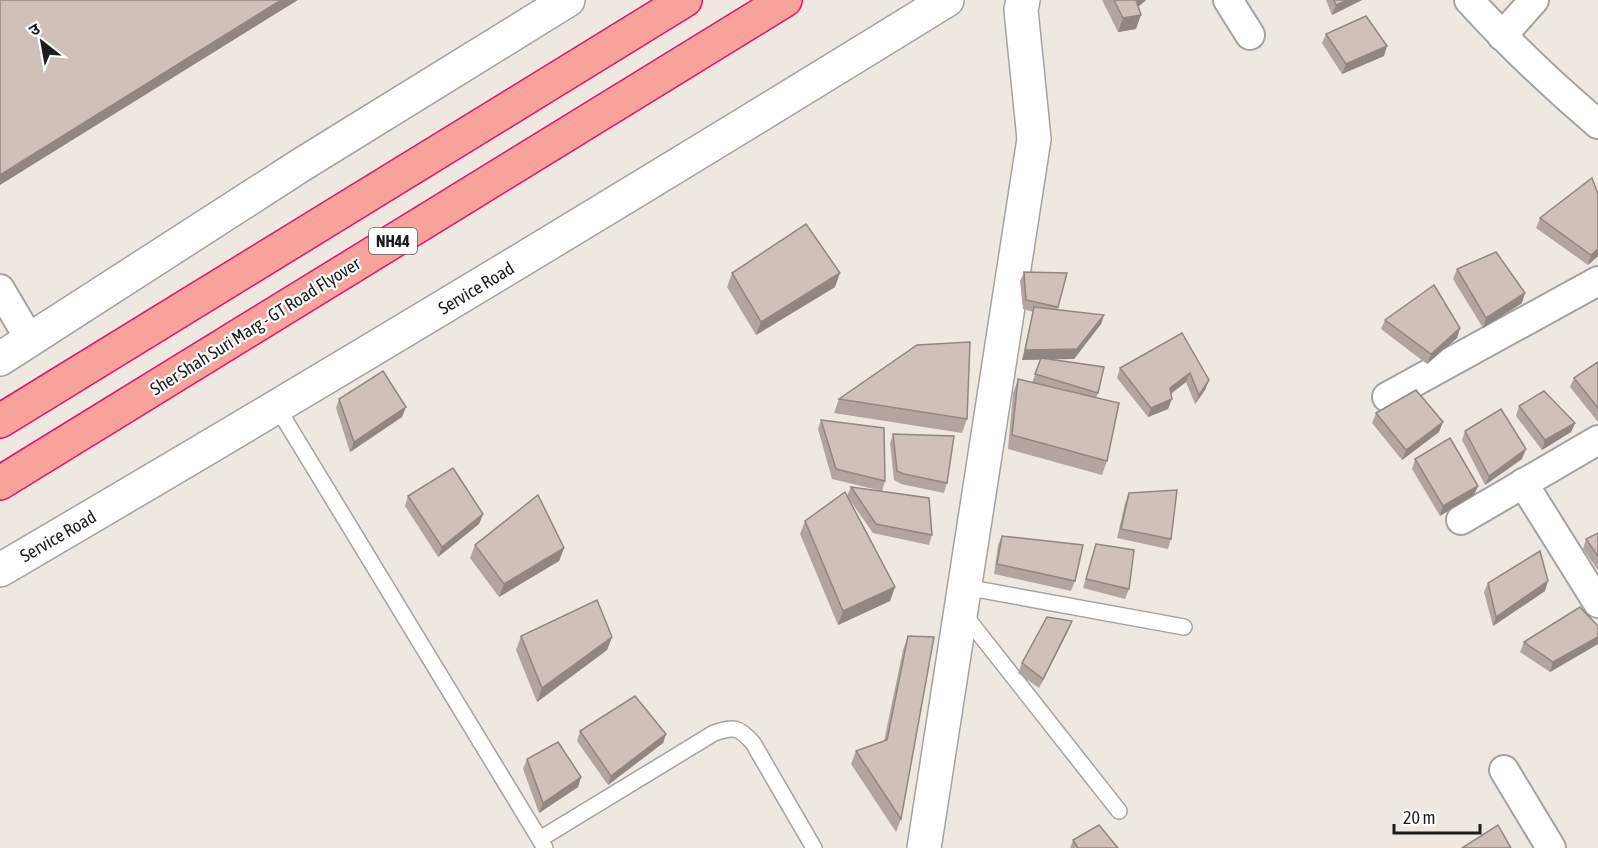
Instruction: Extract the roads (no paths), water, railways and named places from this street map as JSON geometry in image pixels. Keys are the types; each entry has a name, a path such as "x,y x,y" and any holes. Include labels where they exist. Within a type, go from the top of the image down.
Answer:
{"highway":[{"path":"0,421 686,0"},
{"name":"Sher Shah Suri Marg - GT Road Flyover","path":"0,483 785,0"}],"street":[{"path":"0,359 301,165 568,0"},
{"name":"Service Road","path":"0,570 277,407 948,0"},
{"path":"1228,0 1250,36"},
{"path":"1468,0 1556,88 1598,124"},
{"path":"1502,36 1534,0"},
{"path":"924,848 1034,139 1024,3"},
{"path":"1387,397 1598,281"},
{"path":"0,289 30,340"},
{"path":"1461,520 1598,440"},
{"path":"1523,483 1598,603"},
{"path":"1504,770 1551,848"}],"lane":[{"path":"277,407 543,843 714,733 729,728 742,731 753,743 814,848"},
{"path":"963,599 1185,627"},
{"path":"963,599 1119,811"}]}
